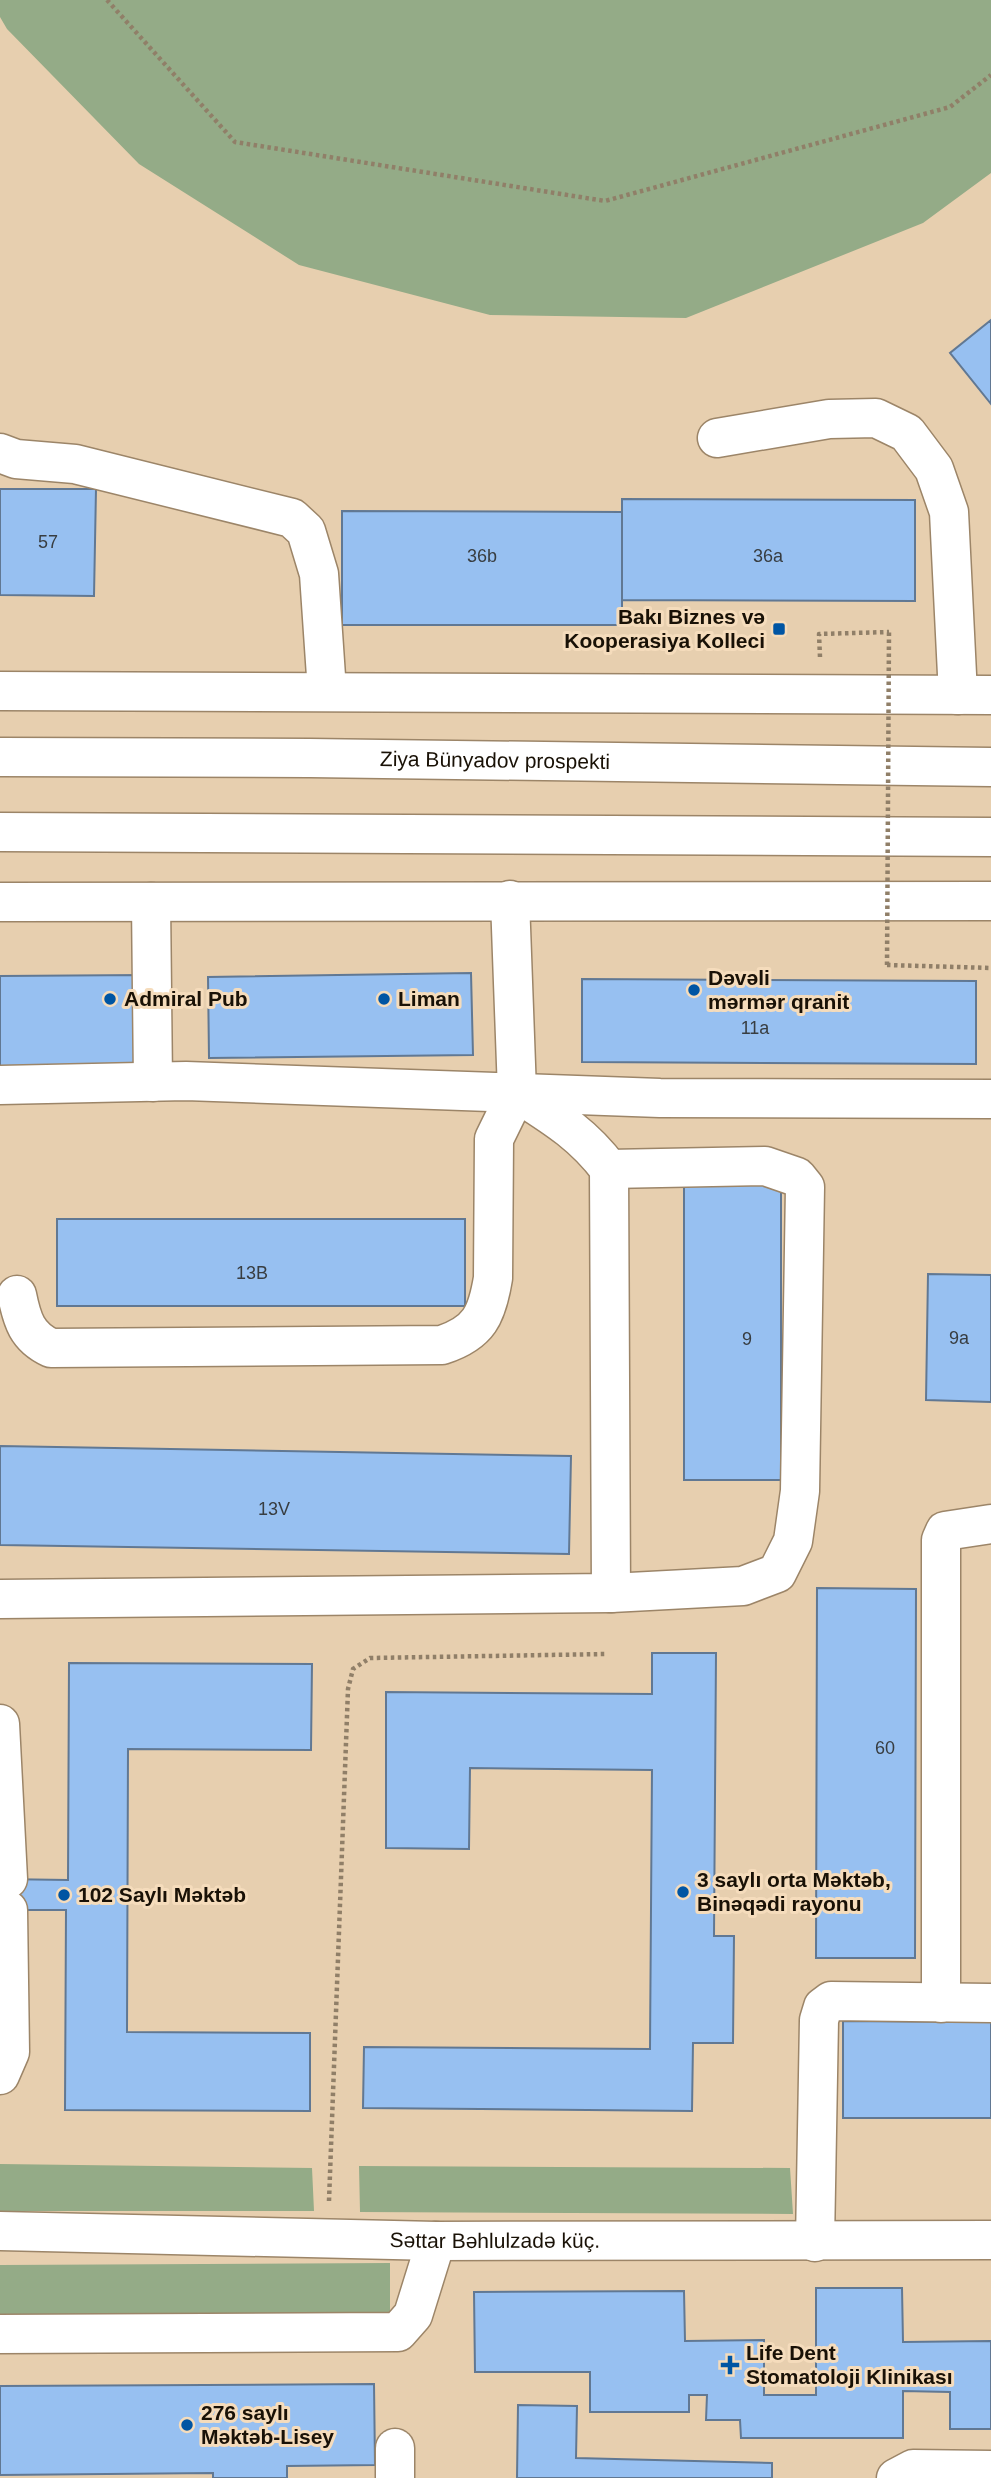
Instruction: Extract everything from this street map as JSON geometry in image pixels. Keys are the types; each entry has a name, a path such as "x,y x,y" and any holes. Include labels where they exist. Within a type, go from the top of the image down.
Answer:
{"main road":[{"path":"0,691 975,695 948,512 933,469 906,433 876,418 829,419 718,438"},
{"path":"0,453 16,458 75,464 292,518 306,531 319,573 327,691"},
{"name":"Ziya Bünyadov prospekti","path":"0,757 310,758 991,767"},
{"path":"0,832 991,836"},
{"path":"17,1295 26,1329 38,1342 51,1348 442,1345 461,1339 482,1320 490,1298 494,1278 494,1139 517,1093 510,900"},
{"path":"0,902 991,901"},
{"path":"152,902 153,1082"},
{"path":"0,1085 153,1082 660,1098 991,1099"},
{"path":"517,1093 573,1129 609,1169 611,1592"},
{"path":"0,1598 611,1592 743,1586 777,1573 793,1541 800,1491 805,1187 797,1177 765,1166 609,1169"},
{"path":"941,2003 941,1541 945,1531 991,1524"},
{"path":"0,1724 8,1894 10,2052 0,2075"},
{"path":"815,2242 819,2020 823,2007 831,2001 991,2003"},
{"name":"Səttar Bəhlulzadə küç.","path":"0,2231 436,2241 991,2240"},
{"path":"0,2334 398,2332 413,2315 436,2241"},
{"path":"896,2478 912,2469 991,2470"}],"path":[{"path":"107,0 235,142 605,201 950,107 991,75"},
{"path":"819,634 890,632 887,965 991,968"},
{"path":"328,2240 348,1689 354,1669 370,1657 607,1654"}],"green space":[{"path":"0,0 991,0 991,173 923,223 686,318 490,315 299,265 139,164 7,29 0,17"},
{"path":"0,2164 312,2168 314,2211 0,2211"},
{"path":"359,2166 790,2168 793,2214 360,2212"},
{"path":"390,2263 390,2314 0,2316 0,2265"}],"building":[{"path":"991,320 991,404 950,353"},
{"path":"0,489 96,489 94,596 0,595"},
{"path":"622,499 915,500 915,601 622,600"},
{"path":"342,511 622,512 622,625 342,625"},
{"path":"471,973 473,1055 209,1058 208,977"},
{"path":"143,975 143,1066 0,1066 0,976"},
{"path":"582,979 976,981 976,1064 582,1062"},
{"path":"684,1184 781,1184 781,1480 684,1480"},
{"path":"57,1219 465,1219 465,1306 57,1306"},
{"path":"928,1274 991,1275 991,1402 926,1400"},
{"path":"0,1446 571,1456 569,1554 0,1545"},
{"path":"817,1588 916,1589 915,1958 816,1958"},
{"name":"3 saylı orta Məktəb, Binəqədi rayonu","path":"652,1653 716,1653 714,1936 734,1936 733,2043 693,2043 692,2111 363,2108 364,2047 650,2049 652,1770 470,1768 469,1849 386,1848 386,1692 652,1694"},
{"name":"102 Saylı Məktəb","path":"69,1663 312,1664 311,1750 128,1749 127,2032 310,2033 310,2111 65,2110 66,1910 0,1910 0,1879 68,1880"},
{"path":"843,2021 991,2022 991,2118 843,2118"},
{"path":"816,2288 902,2288 903,2342 991,2341 991,2429 950,2429 950,2392 903,2391 903,2438 741,2438 740,2420 706,2420 707,2395 689,2395 689,2412 590,2412 590,2372 475,2372 474,2292 684,2291 685,2341 764,2340 764,2395 816,2395"},
{"name":"276 saylı Məktəb-Lisey","path":"374,2384 375,2465 287,2466 287,2478 213,2478 213,2473 0,2475 0,2386"},
{"path":"518,2405 577,2406 576,2458 772,2463 772,2478 517,2478"}],"place":[{"name":"Bakı Biznes və Kooperasiya Kolleci","path":"779,629"},
{"name":"Dəvəli mərmər qranit","path":"694,990"},
{"name":"Admiral Pub","path":"110,999"},
{"name":"Liman","path":"384,999"},
{"name":"3 saylı orta Məktəb, Binəqədi rayonu","path":"683,1892"},
{"name":"102 Saylı Məktəb","path":"64,1895"},
{"name":"Life Dent Stomatoloji Klinikası","path":"730,2365"},
{"name":"276 saylı Məktəb-Lisey","path":"187,2425"}]}
